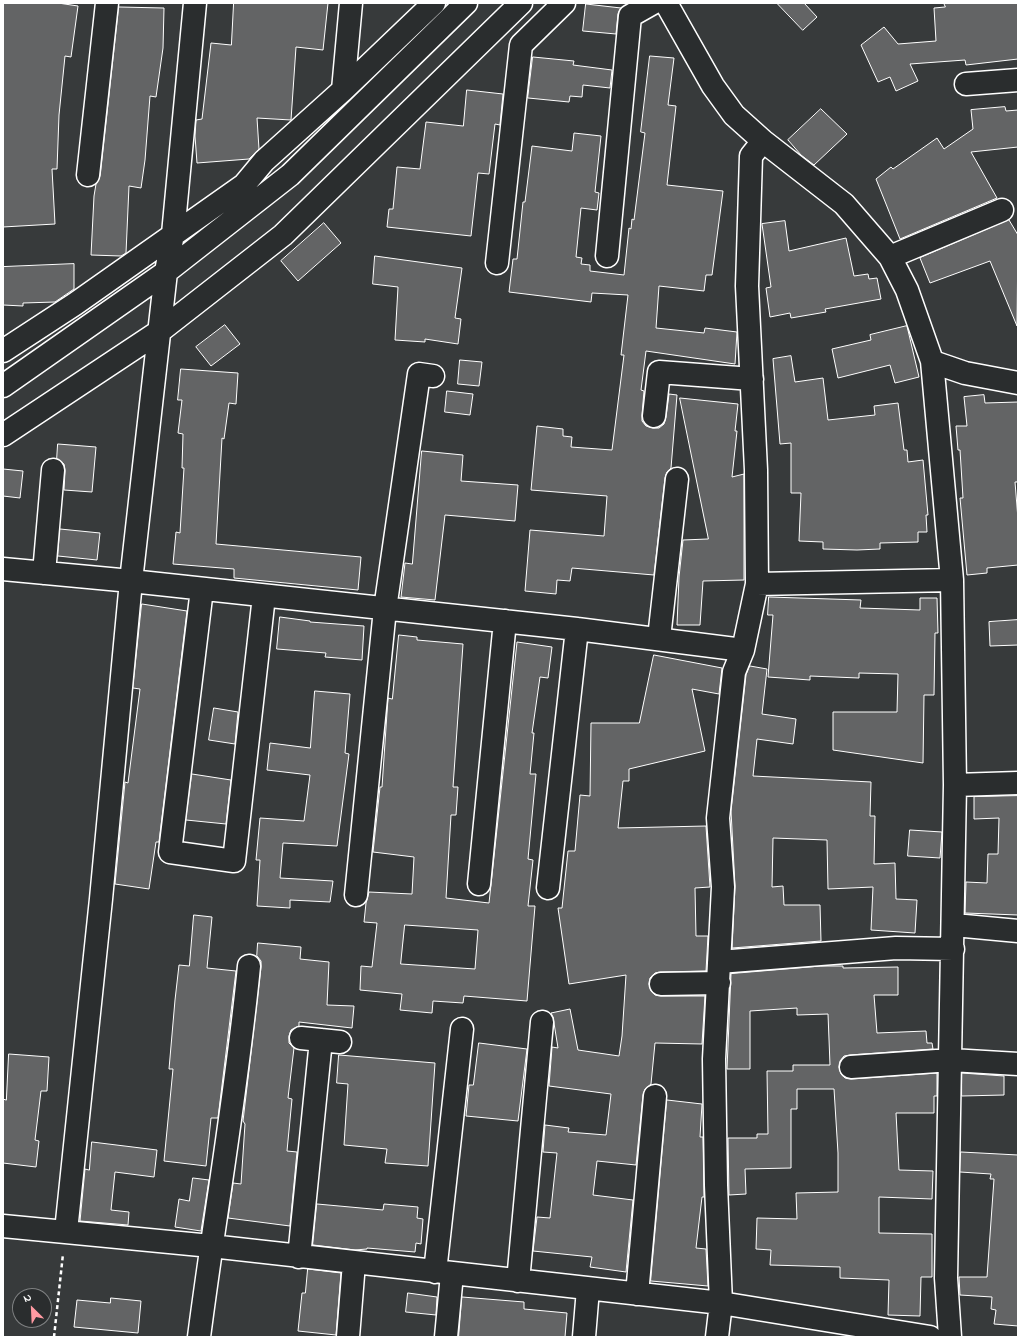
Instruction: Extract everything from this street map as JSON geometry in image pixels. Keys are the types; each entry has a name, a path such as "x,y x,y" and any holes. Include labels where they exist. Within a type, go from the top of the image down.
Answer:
{"street":[{"path":"88,175 107,3"},
{"path":"66,1231 101,899 131,581 166,272 173,234 195,3"},
{"path":"344,90 351,3"},
{"path":"3,351 75,304 244,185 264,161 344,90 434,3"},
{"path":"3,386 166,272 290,175 466,3"},
{"path":"3,435 160,331 283,235 521,3"},
{"path":"497,263 521,45 564,3"},
{"path":"607,256 630,16 653,3"},
{"path":"666,3 713,86 734,115 763,141 844,204 890,257 907,290 932,362 952,580 955,786 954,924 946,1278 950,1337"},
{"path":"966,84 1018,80"},
{"path":"717,1337 721,1303 716,1185 714,1067 723,887 718,818 734,672 743,650 757,584 756,470 747,286 751,156 763,141"},
{"path":"890,257 1002,210"},
{"path":"932,362 965,373 1018,383"},
{"path":"654,416 659,372 752,379"},
{"path":"356,895 385,609 419,374 433,376"},
{"path":"44,573 53,470"},
{"path":"659,638 678,479"},
{"path":"3,569 202,588 264,596 505,621 659,638 743,650"},
{"path":"757,584 952,580"},
{"path":"202,588 170,852 234,861 264,596"},
{"path":"479,884 505,621"},
{"path":"548,888 577,629"},
{"path":"955,786 1018,783"},
{"path":"954,924 1018,931"},
{"path":"661,984 719,973 896,948 953,949"},
{"path":"200,1337 211,1246 242,1039 249,966"},
{"path":"518,1281 542,1022"},
{"path":"446,1337 444,1273 462,1029"},
{"path":"300,1257 321,1040"},
{"path":"851,1067 951,1060 1018,1064"},
{"path":"637,1294 655,1096"},
{"path":"3,1226 211,1246 721,1303 930,1337"},
{"path":"348,1337 354,1263"},
{"path":"584,1337 588,1289"}],"path":[{"path":"54,1337 66,1231"}],"building":[{"path":"3,3 58,3 78,6 71,57 65,56 59,115 57,169 52,169 55,224 3,227"},
{"path":"234,3 328,3 323,50 296,47 291,120 257,118 259,149 249,159 197,163 195,136 196,120 202,119 211,43 231,45"},
{"path":"777,3 804,3 817,17 803,30"},
{"path":"944,3 1018,3 1018,59 966,65 965,60 910,64 918,81 896,91 890,77 878,82 861,45 884,27 898,44 936,41 934,8 945,7"},
{"path":"586,4 621,8 618,14 616,34 583,31"},
{"path":"119,7 164,8 163,48 156,97 150,96 145,160 141,188 129,186 126,253 121,256 91,255 94,196 96,184 100,176"},
{"path":"650,56 674,58 668,105 676,106 667,185 723,191 712,275 706,275 704,291 659,286 656,328 704,333 705,328 737,332 735,364 646,351 641,390 644,391 642,421 646,426 659,428 664,424 669,394 677,395 671,468 667,472 665,478 654,575 572,568 570,581 557,580 556,594 525,591 530,530 604,536 607,496 531,490 537,426 563,429 563,436 572,437 571,447 612,450 624,355 621,355 628,295 592,293 591,302 509,292 513,259 517,259 523,202 525,202 532,146 572,151 574,133 601,136 595,192 599,193 597,210 581,208 576,257 582,258 581,264 590,265 590,271 624,275 629,228 631,229 632,219 634,220 645,133 641,132"},
{"path":"533,57 574,61 573,65 612,70 610,88 583,85 582,97 570,96 569,102 528,98"},
{"path":"467,90 503,94 500,125 495,124 489,174 478,173 471,236 387,227 389,209 393,209 397,167 420,169 426,122 463,126"},
{"path":"1005,107 1006,111 1018,110 1018,147 971,152 997,198 900,239 876,179 891,167 893,169 937,138 944,149 973,129 971,110"},
{"path":"821,109 847,134 814,165 801,155 788,140"},
{"path":"1009,220 1018,235 1017,326 990,261 930,283 920,258"},
{"path":"785,221 789,251 846,238 854,276 868,274 869,279 877,278 881,299 825,309 826,312 791,318 790,313 770,317 766,288 771,287 762,224"},
{"path":"324,223 341,243 298,281 281,261"},
{"path":"375,256 462,268 455,318 461,319 458,344 425,339 425,342 395,340 398,287 373,284"},
{"path":"74,264 74,289 55,302 23,303 23,306 3,305 3,267"},
{"path":"225,325 240,344 211,366 196,347"},
{"path":"907,326 919,377 895,383 890,365 838,378 832,349 871,340 870,335"},
{"path":"791,356 795,382 823,378 828,420 875,415 874,406 898,403 904,450 907,450 908,462 923,460 928,515 926,515 927,532 918,532 918,542 880,543 880,549 857,550 823,549 823,542 799,541 801,493 791,493 791,443 780,444 773,359"},
{"path":"460,360 482,362 479,386 458,384"},
{"path":"181,369 238,373 236,404 229,403 224,439 222,438 216,544 361,557 358,590 234,578 234,569 173,564 176,532 180,533 184,468 182,468 183,434 178,433 182,400 178,400"},
{"path":"447,391 473,394 470,415 445,412"},
{"path":"984,395 985,403 1018,402 1018,480 1015,482 1018,519 1018,565 987,568 987,573 967,575 960,498 963,498 960,450 958,450 956,426 967,426 964,397"},
{"path":"680,398 738,404 735,431 737,431 732,477 744,474 744,580 703,581 700,625 677,625 679,577 683,540 708,539"},
{"path":"58,444 96,447 92,492 64,490 65,471 64,464 57,459"},
{"path":"422,451 463,455 461,481 518,485 515,521 445,515 435,600 401,597 405,563 412,564"},
{"path":"3,469 23,471 20,498 3,496"},
{"path":"60,529 100,533 97,560 58,556"},
{"path":"769,597 861,600 860,608 920,610 920,598 937,598 938,633 935,633 934,695 924,695 923,763 833,750 833,712 897,712 898,674 859,673 859,678 810,676 810,680 768,677 773,615 768,615"},
{"path":"142,604 187,611 159,842 156,842 149,889 115,884 125,782 128,783 140,689 133,688"},
{"path":"280,617 310,622 364,626 362,660 325,657 326,653 277,649"},
{"path":"1018,620 1018,645 990,646 989,622"},
{"path":"399,635 417,637 417,640 463,644 453,787 458,787 456,815 451,815 446,898 489,903 517,642 552,647 548,678 540,677 532,733 534,733 530,774 536,774 528,859 533,860 528,906 535,906 527,1001 464,996 463,1003 433,1001 432,1013 400,1010 402,994 360,990 361,966 372,967 377,923 364,922 369,892 412,894 414,857 373,852 380,787 382,787 388,698 392,699","holes":["405,925 478,930 475,969 401,964"]},
{"path":"654,655 722,668 719,694 692,689 705,751 629,769 629,781 623,781 618,828 706,826 710,887 695,888 696,936 708,936 706,971 655,973 650,978 649,984 651,991 655,995 705,996 702,1044 655,1043 651,1084 645,1089 643,1095 636,1165 597,1161 593,1195 633,1200 626,1272 590,1267 592,1257 533,1251 537,1217 550,1218 557,1153 543,1152 545,1125 569,1128 568,1132 606,1135 611,1094 549,1086 552,1047 558,1048 551,1013 570,1009 578,1050 619,1056 622,1036 626,975 569,984 558,908 562,908 568,851 575,851 580,795 590,796 591,723 639,723"},
{"path":"750,666 767,669 762,714 796,719 793,744 757,739 753,776 871,782 870,816 875,816 874,864 895,863 896,899 917,900 915,933 871,930 873,887 828,889 827,840 773,838 772,887 783,886 784,905 820,905 821,941 732,948 735,886 731,811 746,675"},
{"path":"315,691 350,694 345,753 349,754 337,846 283,843 280,878 333,881 330,902 290,900 290,908 257,906 260,860 256,860 260,818 304,821 310,775 267,770 270,743 310,748"},
{"path":"214,708 238,712 235,744 209,740"},
{"path":"192,774 231,780 226,824 186,820"},
{"path":"1018,796 1018,915 965,913 966,882 987,883 988,854 998,854 999,818 974,819 974,797"},
{"path":"910,830 942,832 940,858 908,856"},
{"path":"194,915 212,917 207,968 236,971 218,1118 211,1118 206,1166 164,1161 173,1069 169,1069 179,965 189,966"},
{"path":"258,943 301,947 300,959 329,962 327,1005 354,1006 352,1028 299,1022 299,1026 291,1030 289,1036 289,1043 294,1048 288,1098 292,1099 287,1151 297,1152 290,1226 228,1218 233,1183 241,1184 245,1124 243,1121 261,967 261,961 257,956"},
{"path":"821,966 843,966 843,968 898,967 898,995 874,995 877,1033 926,1031 927,1043 932,1043 933,1049 844,1056 840,1061 839,1067 841,1074 845,1078 851,1079 937,1073 937,1096 934,1096 934,1113 896,1113 899,1170 933,1171 932,1199 879,1197 879,1233 932,1234 932,1277 921,1277 920,1316 888,1315 889,1280 840,1278 840,1267 770,1265 771,1250 756,1249 757,1218 797,1219 796,1193 838,1192 838,1153 834,1089 797,1089 797,1109 791,1109 791,1168 745,1169 746,1194 729,1195 728,1138 757,1138 757,1134 768,1134 767,1071 793,1071 793,1065 830,1065 828,1014 797,1015 797,1008 750,1011 750,1069 727,1069 731,974"},
{"path":"479,1043 527,1049 518,1121 466,1116 469,1085 473,1085"},
{"path":"9,1054 49,1057 47,1091 41,1091 35,1140 39,1141 36,1167 3,1163 3,1099 6,1100"},
{"path":"339,1055 435,1063 428,1166 385,1163 387,1149 344,1145 348,1084 337,1083"},
{"path":"962,1073 1004,1076 1004,1095 962,1096"},
{"path":"667,1100 702,1104 700,1137 703,1137 704,1197 702,1197 696,1248 706,1249 708,1286 651,1281"},
{"path":"92,1142 157,1150 154,1177 115,1172 111,1210 129,1212 128,1225 80,1221 85,1169 89,1170"},
{"path":"961,1152 1018,1155 1018,1326 994,1324 996,1310 991,1309 992,1297 960,1295 959,1277 987,1277 994,1179 990,1179 991,1174 960,1172"},
{"path":"193,1178 209,1180 201,1231 175,1227 179,1199 189,1201"},
{"path":"317,1204 383,1210 384,1204 418,1207 417,1218 423,1219 421,1244 416,1243 415,1252 367,1248 355,1250 313,1245"},
{"path":"308,1269 341,1273 336,1335 298,1331 302,1293 305,1293"},
{"path":"408,1293 437,1297 436,1315 406,1312"},
{"path":"462,1297 524,1302 524,1309 567,1313 565,1337 459,1337"},
{"path":"111,1298 141,1301 138,1333 74,1327 77,1300 110,1303"}]}
